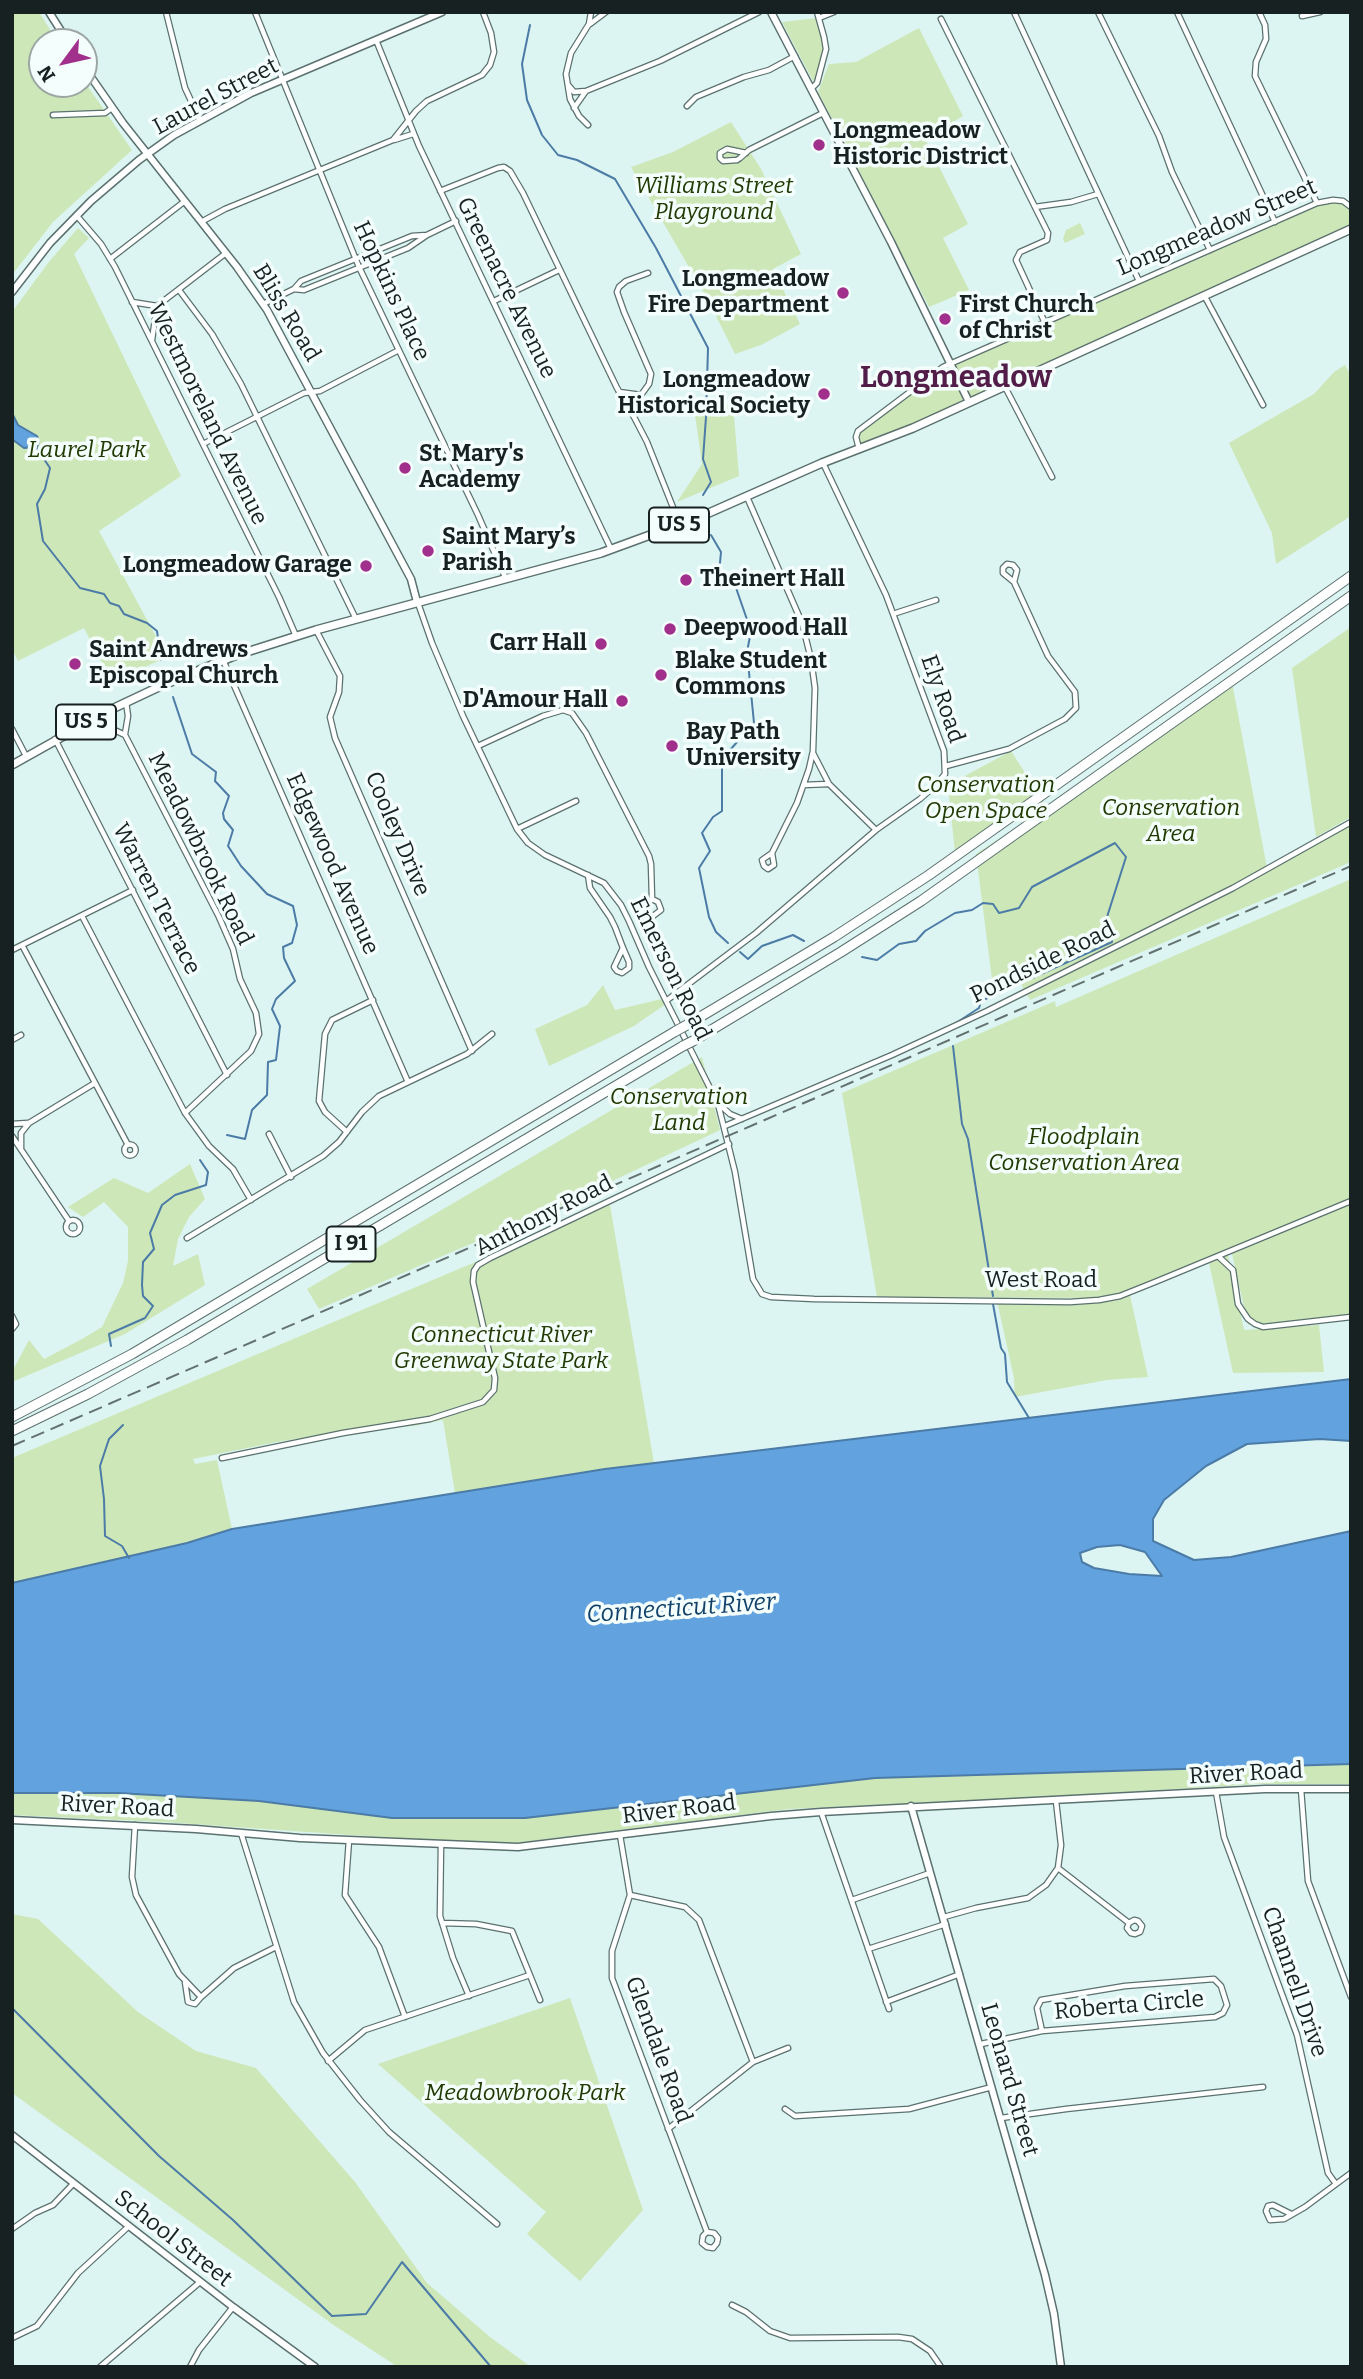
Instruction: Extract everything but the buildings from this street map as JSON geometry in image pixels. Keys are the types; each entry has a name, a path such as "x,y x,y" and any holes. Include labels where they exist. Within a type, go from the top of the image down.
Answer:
{"highway":[{"name":"I 91","path":"12,1417 140,1350 834,937 918,883 1351,576"},
{"name":"I 91","path":"12,1431 88,1394 204,1331 825,962 921,901 1351,596"}],"main road":[{"name":"US 5","path":"12,765 126,702 223,660 316,630 611,549 680,524 822,463 901,433 1351,229"}],"street":[{"path":"49,12 59,28"},
{"path":"166,12 181,76 200,120"},
{"name":"Laurel Street","path":"12,292 76,215 111,182 147,154 200,120 282,80 442,12"},
{"path":"393,140 427,101 469,83 488,69 494,47 483,12"},
{"path":"589,24 591,12"},
{"path":"588,125 575,108 569,94 568,62 572,48 589,24 605,12"},
{"path":"567,78 574,92 586,91 660,61 758,12"},
{"path":"811,88 817,83 826,49 818,15 834,12"},
{"path":"1014,12 1139,281"},
{"path":"1098,12 1159,136 1172,172 1209,250"},
{"path":"1177,12 1275,222"},
{"path":"1259,12 1265,25 1266,40 1255,65 1255,76 1317,203"},
{"path":"1302,16 1320,12"},
{"name":"Hopkins Place","path":"256,13 355,259 506,579"},
{"path":"773,13 897,254 969,402"},
{"path":"940,19 1047,230 1048,238 1020,252 1016,257 1045,323"},
{"name":"Greenacre Avenue","path":"376,40 413,134 611,549"},
{"path":"687,106 696,97 744,77 769,70 795,56"},
{"name":"Bliss Road","path":"98,88 263,304 411,579 418,602"},
{"path":"575,108 586,91"},
{"path":"53,115 105,113 112,108"},
{"path":"746,153 727,149 720,153 720,158 723,161 737,160 824,113"},
{"path":"201,222 225,209 413,134"},
{"path":"440,191 498,167 508,169 519,184 619,392 647,442 680,524"},
{"path":"1035,207 1071,202 1098,194"},
{"path":"110,259 185,201"},
{"name":"Longmeadow Street","path":"859,449 856,437 858,431 934,372 950,364 1317,203 1343,201 1351,207"},
{"name":"Westmoreland Avenue","path":"76,215 110,259 296,636"},
{"path":"294,289 304,290 408,248 427,235 456,222"},
{"path":"263,304 294,289 301,281 412,236 427,235"},
{"path":"132,302 157,306 226,253"},
{"path":"494,301 559,270"},
{"path":"634,417 641,395 649,384 650,370 617,291 626,281 648,273"},
{"path":"179,290 217,341 258,417 356,620"},
{"path":"1204,295 1263,405"},
{"path":"152,343 157,306"},
{"path":"203,444 304,393 320,391 399,350"},
{"path":"1004,385 1052,477"},
{"path":"619,392 641,395"},
{"name":"Ely Road","path":"666,1001 756,933 876,830 937,784 945,774 944,751 893,614 822,463"},
{"path":"747,497 792,597 807,638 815,688 813,751 793,814 772,853"},
{"path":"946,766 1013,748 1065,719 1076,708 1075,692 1048,656 1014,582"},
{"path":"893,614 936,600"},
{"name":"Emerson Road","path":"418,602 432,643 517,829 536,850 604,883 621,905 719,1104 757,1289"},
{"name":"Cooley Drive","path":"316,630 337,667 341,680 330,717 335,738 472,1051"},
{"name":"Edgewood Avenue","path":"223,660 408,1082"},
{"name":"Meadowbrook Road","path":"126,702 128,716 125,735 215,907 233,949 240,979 256,1013 259,1028 256,1045 249,1054 185,1113"},
{"path":"478,746 542,716 563,710 572,713 586,733 649,856 652,899"},
{"name":"Meadowbrook Road","path":"92,719 125,735"},
{"path":"12,729 26,756"},
{"name":"Warren Terrace","path":"55,739 227,1074"},
{"path":"813,751 829,784 876,830"},
{"path":"804,785 829,784"},
{"path":"517,829 576,801"},
{"name":"Pondside Road","path":"725,1126 909,1047 1003,1002 1233,888 1351,822"},
{"path":"588,875 590,888 610,917 623,948 629,966 622,973 617,971 614,964 623,948"},
{"path":"12,950 132,890"},
{"path":"82,916 185,1113 209,1146 233,1169 251,1200"},
{"path":"22,945 128,1145"},
{"path":"347,1132 325,1112 319,1101 325,1034 332,1020 373,1000"},
{"path":"187,1238 291,1177 331,1150 373,1100 472,1051 492,1034"},
{"path":"12,1040 21,1035"},
{"path":"21,1148 21,1133 29,1123 95,1083"},
{"path":"719,1104 728,1113 743,1119"},
{"path":"12,1124 29,1123"},
{"path":"269,1134 291,1177"},
{"path":"12,1136 69,1221"},
{"name":"Anthony Road","path":"222,1458 338,1434 430,1419 483,1402 494,1390 495,1378 473,1282 474,1271 478,1265 729,1144"},
{"name":"West Road","path":"757,1289 769,1297 799,1299 1090,1301 1120,1296 1351,1201"},
{"path":"1218,1256 1233,1270 1238,1304 1255,1324 1263,1327 1351,1317"},
{"path":"12,1316 16,1324 12,1329"},
{"path":"1301,1788 1308,1881 1351,1997"},
{"name":"River Road","path":"12,1820 135,1825 349,1840 524,1847 821,1812 1301,1788 1351,1789"},
{"name":"Channell Drive","path":"1216,1792 1224,1837 1297,2035 1328,2173 1336,2184"},
{"path":"868,1949 976,1908 1028,1898 1046,1885 1058,1868 1061,1845 1056,1801"},
{"name":"Leonard Street","path":"911,1806 1050,2291 1061,2367"},
{"path":"821,1812 889,2009"},
{"path":"135,1825 132,1860 135,1891 153,1929 185,1982 201,1997"},
{"path":"241,1833 298,2012 328,2061 397,2139 497,2224"},
{"name":"Glendale Road","path":"620,1835 630,1895 612,1951 611,1971 707,2232"},
{"path":"349,1840 345,1895 379,1947 405,2017"},
{"path":"440,1844 441,1923 469,1996"},
{"path":"1058,1868 1129,1923"},
{"path":"852,1900 931,1873"},
{"path":"630,1895 685,1908 699,1920 753,2062"},
{"path":"441,1923 476,1924 512,1931 540,2000"},
{"path":"185,1982 188,2002 195,2004 234,1968 276,1947"},
{"path":"886,2002 960,1974"},
{"path":"328,2061 365,2030 530,1975"},
{"name":"Roberta Circle","path":"981,2044 1042,2031 1215,2017 1223,2013 1227,2005 1221,1986 1214,1979 1125,1986 1041,2000 1037,2008 1042,2031"},
{"path":"668,2129 753,2062 788,2048"},
{"path":"785,2109 795,2116 913,2109 992,2086"},
{"path":"1001,2118 1263,2087"},
{"name":"School Street","path":"12,2135 233,2307 315,2367"},
{"path":"1291,2214 1273,2205 1268,2206 1266,2211 1267,2217 1272,2220 1284,2219 1351,2173"},
{"path":"12,2229 52,2205 74,2184"},
{"path":"12,2338 37,2326 78,2273 129,2226"},
{"path":"100,2367 201,2281"},
{"path":"732,2305 746,2312 769,2331 790,2338 912,2339 930,2351 941,2367"},
{"path":"190,2367 203,2345 233,2307"}],"green space":[{"path":"12,12 39,12 49,28 28,28 28,98 96,98 132,150 53,222 12,275"},
{"path":"817,18 823,35 824,50 813,81 782,22"},
{"path":"919,28 963,116 925,139 968,224 943,238 969,290 929,307 818,92 829,64 856,62"},
{"name":"Williams Street Playground","path":"731,122 761,169 801,254 773,269 800,324 761,345 735,354 708,300 631,167 673,152"},
{"path":"1343,201 1351,207 1351,229 859,449 857,434 935,372 1317,203"},
{"path":"1080,223 1085,234 1065,243 1063,239 1066,230"},
{"name":"Laurel Park","path":"78,228 89,238 74,254 181,476 99,531 167,657 112,682 84,628 18,661 12,649 12,312"},
{"path":"1345,365 1351,375 1351,516 1276,564 1272,533 1229,443 1314,394 1334,372"},
{"path":"733,404 739,476 677,502 702,464 695,415"},
{"path":"1351,627 1351,817 1316,837 1292,668"},
{"name":"Conservation Area","path":"1231,677 1267,868 1351,823 1351,862 1030,1000 1021,984 994,995 976,854 1065,796"},
{"name":"Conservation Open Space","path":"1011,751 1044,802 955,853 948,785"},
{"name":"Floodplain Conservation Area","path":"1351,879 1351,1198 1114,1298 877,1297 842,1093 1055,1001 1056,1007"},
{"name":"Conservation Land","path":"603,985 615,1010 679,995 634,1026 549,1066 535,1029 587,1005"},
{"name":"Conservation Land","path":"702,1057 720,1130 564,1204 319,1309 307,1289"},
{"path":"190,1164 205,1199 189,1217 178,1239 173,1266 198,1254 205,1285 125,1334 12,1382 12,1372 29,1340 44,1359 102,1327 123,1283 128,1261 128,1227 104,1202 83,1217 68,1207 114,1178 148,1193"},
{"path":"1351,1203 1351,1315 1248,1325 1232,1254"},
{"name":"Connecticut River Greenway State Park","path":"610,1205 654,1463 455,1493 443,1420 414,1426 348,1431 277,1442 193,1459 195,1464 217,1460 232,1529 187,1543 12,1583 12,1458"},
{"path":"1228,1255 1244,1330 1319,1325 1324,1372 1233,1373 1209,1263"},
{"path":"1130,1295 1148,1377 1107,1380 1015,1397 1014,1378 997,1301 1115,1301"},
{"path":"1351,1764 1351,1784 1258,1784 789,1809 515,1843 12,1815 12,1793 118,1793 259,1801 392,1818 525,1818 875,1778"},
{"path":"12,1914 38,1919 138,2012 196,2051 256,2068 355,2182 427,2283 490,2337 531,2367 398,2367 335,2326 12,2093"},
{"name":"Meadowbrook Park","path":"570,1998 643,2210 580,2281 527,2234 546,2212 378,2064"}],"water":[{"path":"12,413 18,425 37,436 37,447 24,448 13,440"},
{"name":"Connecticut River","path":"1351,1379 1351,1441 1320,1439 1247,1444 1206,1466 1164,1500 1153,1519 1153,1541 1194,1560 1231,1557 1351,1531 1351,1764 875,1778 525,1818 392,1818 259,1801 118,1793 12,1793 12,1583 187,1543 232,1529 605,1469","holes":["1120,1545 1145,1552 1162,1576 1094,1568 1082,1562 1080,1553 1097,1547"]}],"waterway":[{"path":"530,25 522,64 527,100 542,135 558,155 577,160 615,179 656,248 708,348 703,459 711,482 703,495"},
{"path":"35,446 50,468 45,489 37,504 43,541 80,588 104,594 110,603 119,606 124,614 147,623 157,631 161,660"},
{"path":"711,535 721,552 719,573 735,585 751,631 747,652 754,723 722,759 722,811 713,817 702,833 710,851 699,868 709,917 716,932 728,943"},
{"path":"173,697 192,754 216,772 215,781 229,796 223,813 224,819 233,830 228,846 241,866 267,894 293,906 297,925 292,943 283,947 284,958 295,981 276,999 272,1009 280,1026 276,1060 268,1062 267,1095 252,1110 245,1139 227,1135"},
{"path":"862,957 877,960 899,944 916,941 925,931 955,913 972,910 983,903 993,904 999,913 1019,908 1032,887 1115,843 1126,857 1107,917 1112,942 981,1001 979,1008 956,1023"},
{"path":"740,952 748,959 762,946 793,935 804,941"},
{"path":"953,1046 962,1124 968,1139 993,1296"},
{"path":"111,1346 109,1334 145,1318 153,1306 143,1296 142,1285 143,1262 154,1249 150,1233 162,1205 175,1195 206,1185 208,1172 200,1160"},
{"path":"993,1304 1001,1348 1005,1354 1007,1382 1029,1418"},
{"path":"123,1425 109,1439 100,1466 105,1536 122,1546 129,1558"},
{"path":"12,2008 159,2156 233,2220 332,2316 366,2314 402,2262 491,2367"}],"railway":[{"path":"12,1446 1351,866"}],"place":[{"name":"Longmeadow Historic District","path":"819,145"},
{"name":"Longmeadow Fire Department","path":"843,293"},
{"name":"First Church of Christ","path":"945,319"},
{"name":"Longmeadow Historical Society","path":"824,394"},
{"name":"St. Mary's Academy","path":"405,468"},
{"name":"Saint Mary’s Parish","path":"428,551"},
{"name":"Longmeadow Garage","path":"366,566"},
{"name":"Theinert Hall","path":"686,580"},
{"name":"Deepwood Hall","path":"670,629"},
{"name":"Carr Hall","path":"601,644"},
{"name":"Saint Andrews Episcopal Church","path":"75,664"},
{"name":"Blake Student Commons","path":"661,675"},
{"name":"D'Amour Hall","path":"622,701"},
{"name":"Bay Path University","path":"672,746"}],"district":[{"name":"Longmeadow","path":"956,379"}]}
